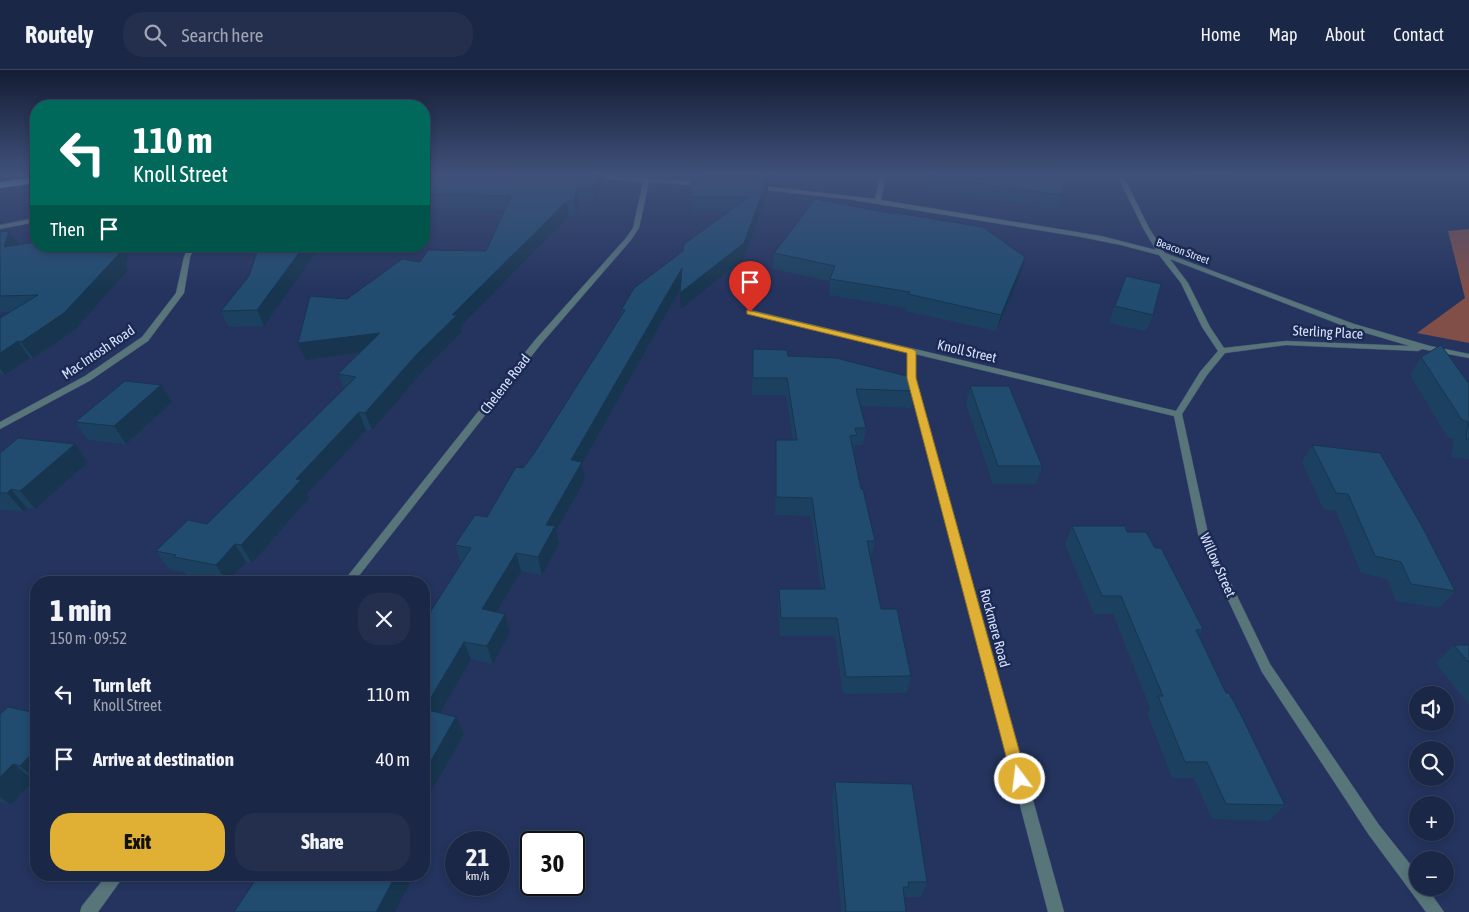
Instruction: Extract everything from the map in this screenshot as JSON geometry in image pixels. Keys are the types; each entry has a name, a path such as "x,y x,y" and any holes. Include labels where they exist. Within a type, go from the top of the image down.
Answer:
{"street":[{"name":"Chelene Road","path":"353,576 538,342 629,239 636,228 639,212"},
{"name":"Beacon Street","path":"949,212 1121,242 1162,254 1332,319 1432,349 1469,356"},
{"path":"1138,212 1162,254 1184,282 1206,327 1222,351 1203,374 1178,414"},
{"path":"0,227 30,221"},
{"name":"Mac Intosh Road","path":"0,426 88,378 145,339 180,293 189,252"},
{"name":"Knoll Street","path":"750,312 1178,414"},
{"name":"Sterling Place","path":"1222,351 1286,343 1432,349"},
{"name":"Rockmere Road","path":"912,351 912,378 1056,912"},
{"name":"Willow Street","path":"1178,414 1204,538 1266,668 1374,830 1409,875"},
{"path":"88,912 111,881"},
{"name":"Willow Street","path":"1424,896 1436,912"}],"shaded area":[{"path":"1469,229 1469,343 1417,333 1465,298 1448,231"}],"building":[{"path":"504,212 556,212 452,315 457,315 416,355 365,413 359,412 296,479 301,480 241,545 235,544 216,565 174,557 176,555 156,551 188,520 207,524 356,377 338,374 380,333 298,343 310,296 347,299 402,259 420,262 430,250 486,251"},
{"path":"728,212 755,212 744,243 680,293 682,268 571,460 582,462 546,525 555,526 538,557 516,553 482,609 505,614 487,646 464,642 430,699 430,613 471,548 455,545 475,515 487,517 516,467 523,468 533,455 625,310 621,310 634,288 683,251 684,244"},
{"path":"805,212 886,212 983,227 1025,257 1001,315 908,294 910,292 830,279 835,266 774,253"},
{"path":"9,231 4,247 30,243 30,252 118,252 119,254 64,313 21,342 18,341 0,353 0,318 38,295 0,296 0,232"},
{"path":"257,252 300,252 257,310 221,311 249,276"},
{"path":"1126,276 1161,284 1153,315 1115,306"},
{"path":"1441,345 1469,384 1469,439 1466,439 1468,422 1462,420 1421,357"},
{"path":"753,349 787,350 788,356 836,358 914,378 915,391 856,389 866,428 855,428 857,435 850,436 861,489 863,489 875,541 867,541 881,609 897,609 911,676 846,677 837,618 781,618 779,589 825,589 812,498 776,497 776,440 797,440 787,378 753,378"},
{"path":"125,381 161,385 114,426 75,422"},
{"path":"970,386 1009,386 1042,466 998,466"},
{"path":"18,438 75,444 20,491 11,489 7,493 0,493 0,453"},
{"path":"1312,445 1380,453 1424,530 1455,591 1411,584 1401,562 1375,556 1348,494 1336,493"},
{"path":"1072,526 1125,526 1127,532 1146,532 1155,548 1161,548 1203,629 1196,630 1226,693 1229,693 1241,715 1285,805 1226,804 1207,762 1185,762 1158,696 1163,696 1121,596 1102,596"},
{"path":"1454,645 1469,645 1469,663"},
{"path":"8,707 30,712 30,755 20,766 13,764 0,777 0,714"},
{"path":"430,710 456,717 430,762"},
{"path":"835,782 912,784 927,882 908,882 909,887 903,887 906,912 846,912"},
{"path":"250,881 393,881 376,912 234,912 254,882"}],"route":[{"path":"750,312 912,351 912,378 1020,779"}]}
